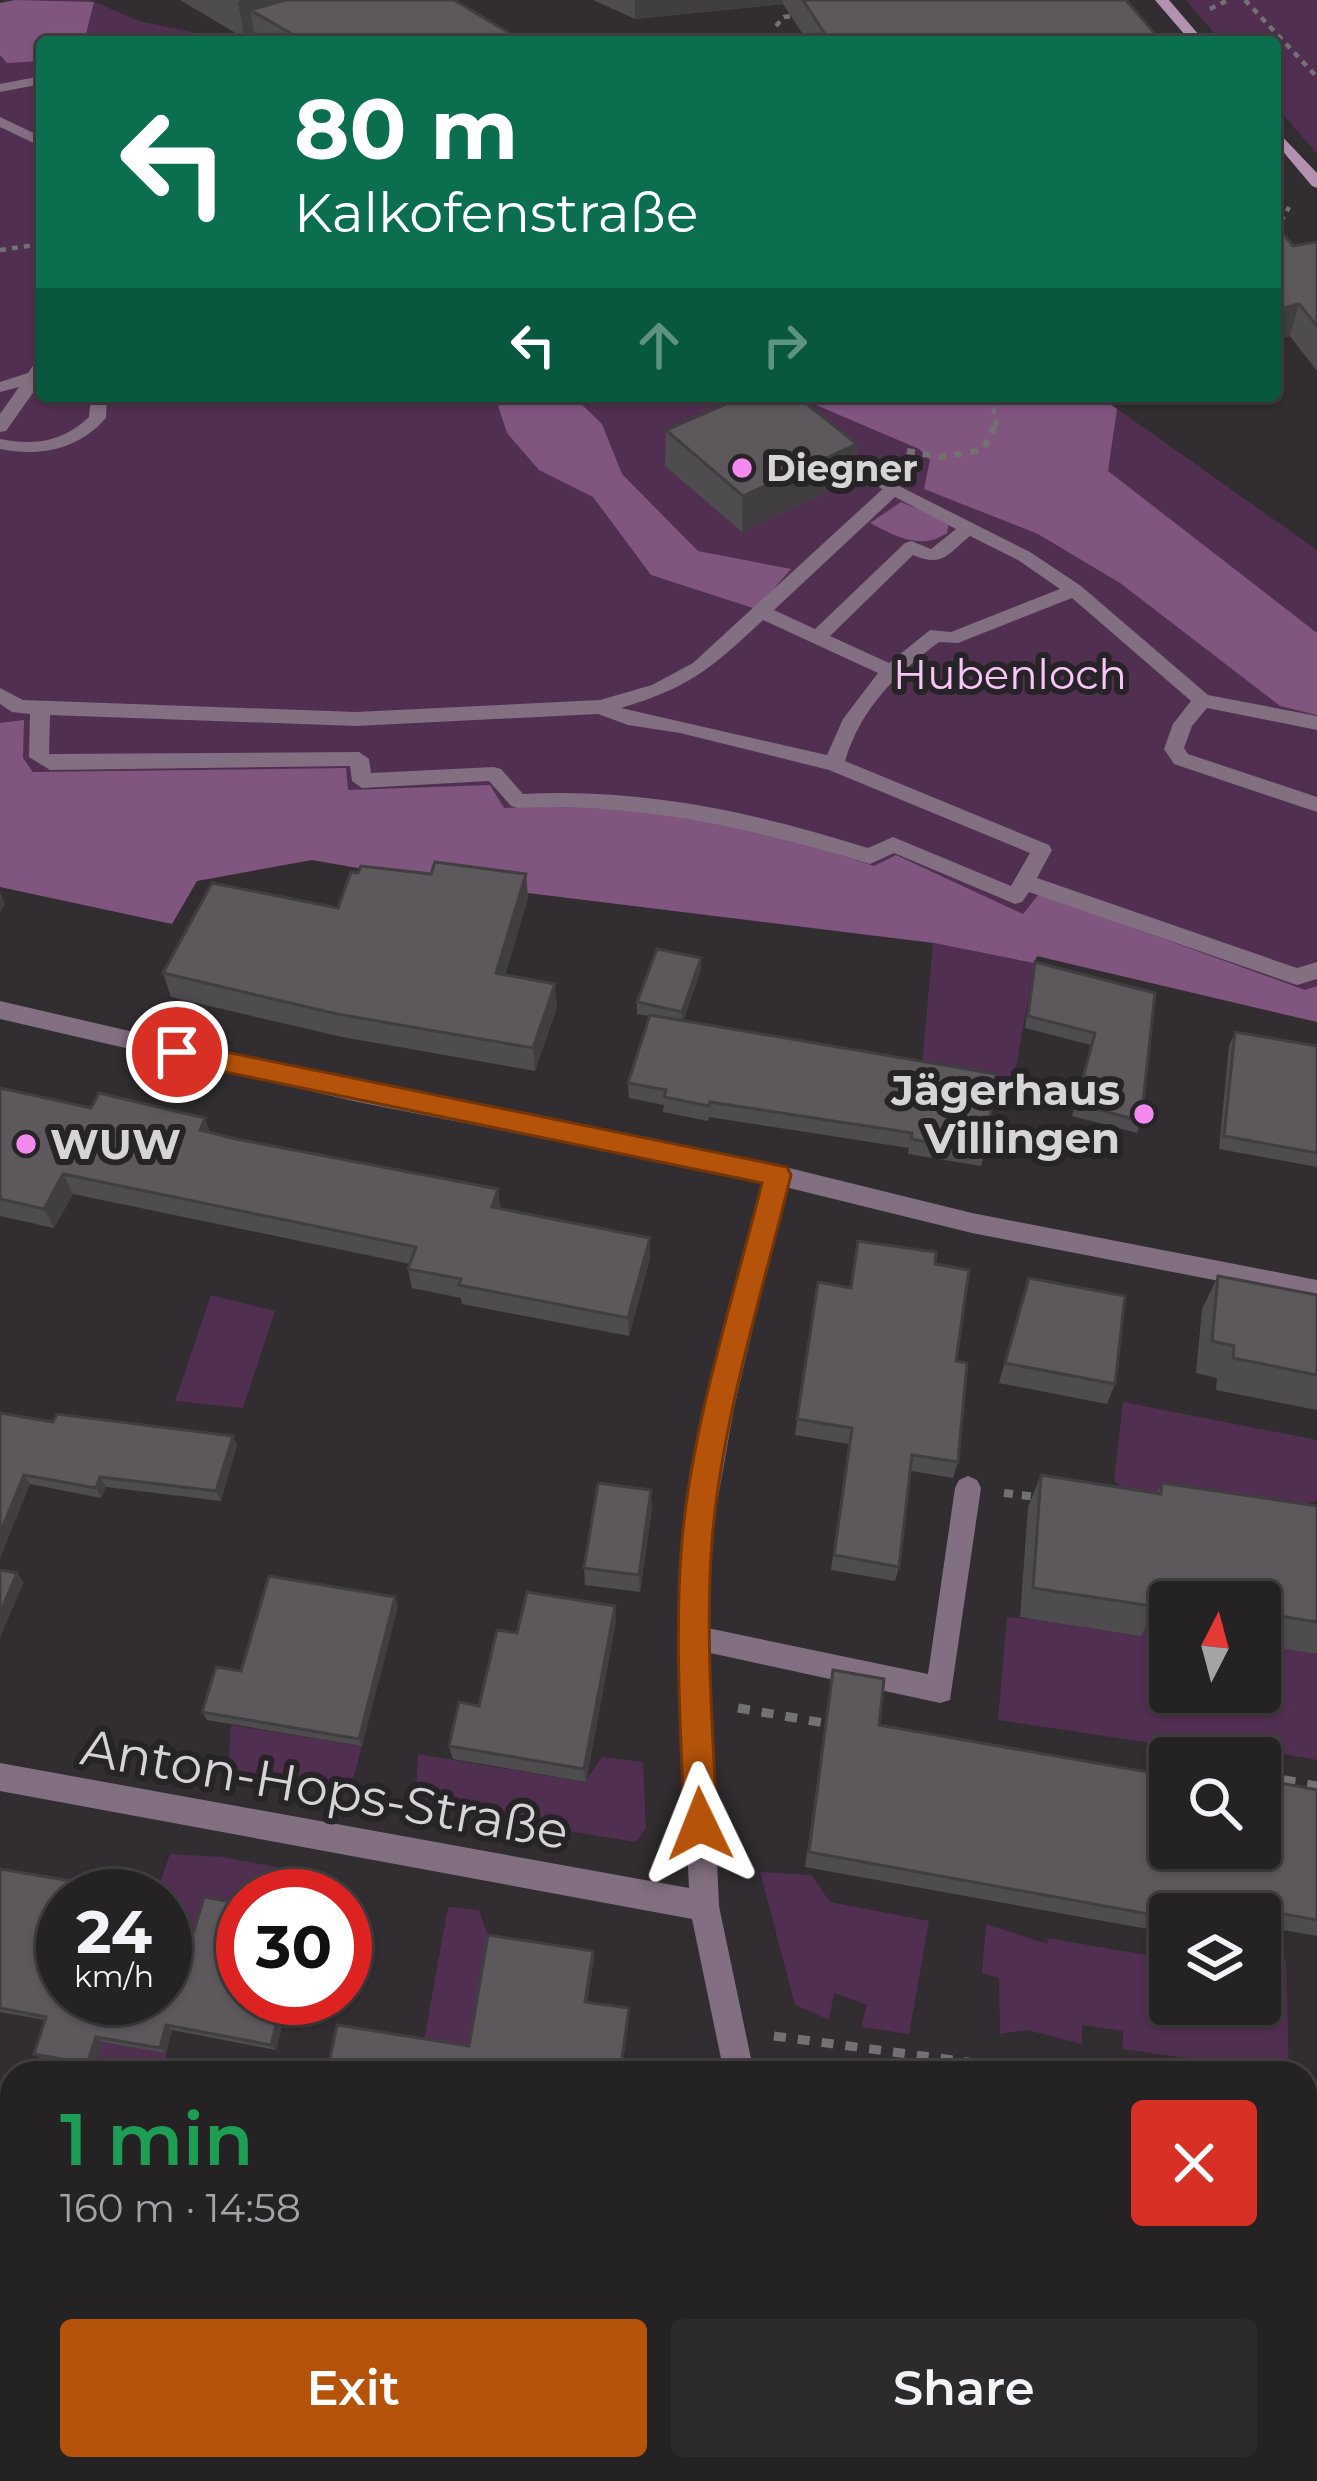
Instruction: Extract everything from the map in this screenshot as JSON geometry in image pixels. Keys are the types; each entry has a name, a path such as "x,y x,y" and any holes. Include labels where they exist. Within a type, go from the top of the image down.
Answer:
{"main road":[{"path":"1162,0 1193,36"},
{"path":"1281,142 1317,183"}],"street":[{"path":"0,88 36,81"},
{"path":"0,121 36,140"},
{"path":"18,404 0,386 36,373"},
{"path":"0,427 36,377"},
{"path":"0,444 29,448 70,440 97,418 98,402"},
{"path":"814,422 836,447 893,489 970,527 1074,590 1202,700 1317,723"},
{"path":"0,695 20,709 356,719 600,707 659,690 700,668 893,489"},
{"path":"819,636 911,547 933,557 970,527"},
{"path":"834,764 840,738 887,670 938,634 951,639 1074,590"},
{"path":"764,613 887,670"},
{"path":"1202,700 1183,724 1174,748 1181,759 1317,806"},
{"path":"20,709 39,758 50,763 359,759 362,781 494,774 518,801 587,796 670,804 756,819 870,856 893,844 1015,896 1042,850 834,764 735,738 628,718 600,707"},
{"path":"1024,882 1297,977 1317,970"},
{"path":"0,1010 358,1093 777,1175 972,1223 1317,1290"},
{"path":"736,2061 704,1906 693,1638 698,1537 721,1408 777,1175"},
{"path":"693,1638 940,1690 968,1489"},
{"name":"Anton-Hops-Straße","path":"0,1777 704,1906"}],"path":[{"path":"1245,0 1279,36"},
{"path":"776,26 784,17 808,14"},
{"path":"1281,38 1317,77"},
{"path":"1281,221 1289,207"},
{"path":"0,250 36,245"},
{"path":"892,446 941,458 983,450 998,427 992,402"},
{"path":"968,1489 1060,1500"},
{"path":"695,1701 839,1725"},
{"path":"1139,1789 1138,1775 1149,1773"},
{"path":"1281,1779 1317,1786"},
{"path":"1300,1783 1301,1805"},
{"path":"772,2036 960,2061"}],"green space":[{"name":"Hubenloch","path":"90,0 139,21 210,36 36,36 36,402 1107,402 1317,550 1317,1022 1036,956 1012,1089 921,1077 933,943 437,882 0,804 0,3"},
{"path":"1186,0 1317,0 1317,154 1281,112 1281,36 1217,36"},
{"path":"211,1295 275,1311 243,1408 175,1401"},
{"path":"1123,1402 1317,1440 1317,1501 1277,1510 1133,1496 1114,1481"},
{"path":"1007,1617 1149,1629 1149,1713 1281,1713 1281,1648 1317,1654 1317,1760 1281,1754 1281,1737 1149,1737 1149,1743 998,1720"},
{"path":"231,1725 362,1746 349,1793 228,1769"},
{"path":"418,1754 585,1782 602,1757 643,1762 646,1828 636,1842 415,1806"},
{"path":"170,1854 223,1857 286,1869 216,1869 216,1927 192,1944 192,1869 165,1869"},
{"path":"760,1872 811,1875 830,1902 929,1921 909,2034 861,2027 867,2005 834,1993 829,2020 795,2005"},
{"path":"448,1907 479,1910 491,1945 471,2061 420,2061"},
{"path":"986,1924 1047,1944 1048,1938 1149,1955 1149,2025 1281,2025 1281,1958 1286,1959 1289,2061 1209,2061 1122,2049 1123,2031 1082,2025 1082,2044 1027,2030 1000,2034 999,1978 982,1973"},
{"path":"102,2042 166,2053 167,2061 96,2061"}],"shaded area":[{"path":"94,2 86,34 90,36 36,36 36,61 7,63 0,55 0,3"},
{"path":"497,402 579,402 602,424 622,474 698,551 791,569 756,609 651,575 593,497 539,470 507,433"},
{"path":"809,402 1107,402 1117,409 1108,471 1317,633 1317,715 1280,706 1120,583 1038,534 924,489 930,460 919,449"},
{"path":"901,502 949,522 947,533 918,541 870,523"},
{"path":"24,720 23,758 33,772 346,768 348,790 490,785 504,808 600,808 692,818 782,838 874,866 896,855 1023,914 1039,894 1305,990 1317,986 1317,1022 1037,956 1034,963 934,943 438,882 312,860 197,881 172,924 0,887 0,723"}],"building":[{"path":"285,0 454,0 514,36 296,36 250,10"},
{"path":"803,0 1126,0 1157,36 826,36"},
{"path":"1281,231 1293,246 1317,242 1317,326 1299,304 1281,308"},
{"path":"730,402 804,402 857,444 743,496 666,430"},
{"path":"435,862 526,874 496,973 555,984 533,1048 337,1014 163,973 212,883 338,908 351,872 358,873 361,866 431,874"},
{"path":"657,949 701,958 682,1012 637,1002"},
{"path":"1035,962 1155,993 1141,1121 1076,1104 1095,1033 1028,1016"},
{"path":"650,1015 996,1074 985,1152 911,1139 912,1133 710,1102 709,1106 664,1097 666,1090 628,1083"},
{"path":"1235,1032 1317,1046 1317,1153 1224,1136"},
{"path":"0,1088 91,1108 99,1093 205,1118 200,1130 236,1139 498,1189 492,1207 650,1238 628,1318 459,1285 461,1279 408,1269 416,1247 63,1174 44,1209 0,1199"},
{"path":"858,1241 936,1252 935,1264 969,1270 956,1361 967,1363 958,1462 912,1455 899,1567 834,1555 852,1428 797,1419 818,1282 851,1288"},
{"path":"1218,1276 1317,1295 1317,1375 1233,1358 1234,1346 1212,1341"},
{"path":"1029,1278 1125,1296 1115,1384 1005,1363"},
{"path":"0,1413 53,1422 57,1414 233,1436 216,1491 100,1477 96,1488 24,1475 0,1533"},
{"path":"1041,1475 1161,1494 1162,1483 1317,1506 1317,1622 1281,1616 1281,1581 1149,1581 1149,1606 1033,1588"},
{"path":"598,1483 651,1490 639,1575 584,1568"},
{"path":"0,1570 17,1573 0,1613"},
{"path":"269,1576 395,1597 359,1739 202,1712 216,1667 241,1671"},
{"path":"527,1592 615,1606 584,1769 449,1746 459,1702 479,1706 497,1630 517,1633"},
{"path":"833,1670 884,1679 879,1725 1149,1772 1149,1869 1281,1869 1281,1783 1317,1790 1317,1920 1281,1914 1281,1893 1149,1893 1149,1914 809,1852"},
{"path":"0,1869 36,1875 36,2015 0,2008"},
{"path":"204,1897 216,1899 216,2025 276,2025 271,2045 166,2025 192,2025 192,1931"},
{"path":"488,1935 593,1951 585,2002 629,2008 622,2061 330,2061 337,2025 469,2046"},
{"path":"43,2025 166,2025 160,2048 96,2037 88,2061 34,2054"}],"place":[{"name":"Diegner","path":"742,468"},
{"name":"Jägerhaus Villingen","path":"1144,1114"},
{"name":"WUW","path":"26,1144"}],"route":[{"path":"177,1052 777,1175 721,1408 698,1537 693,1638 700,1824"}]}
